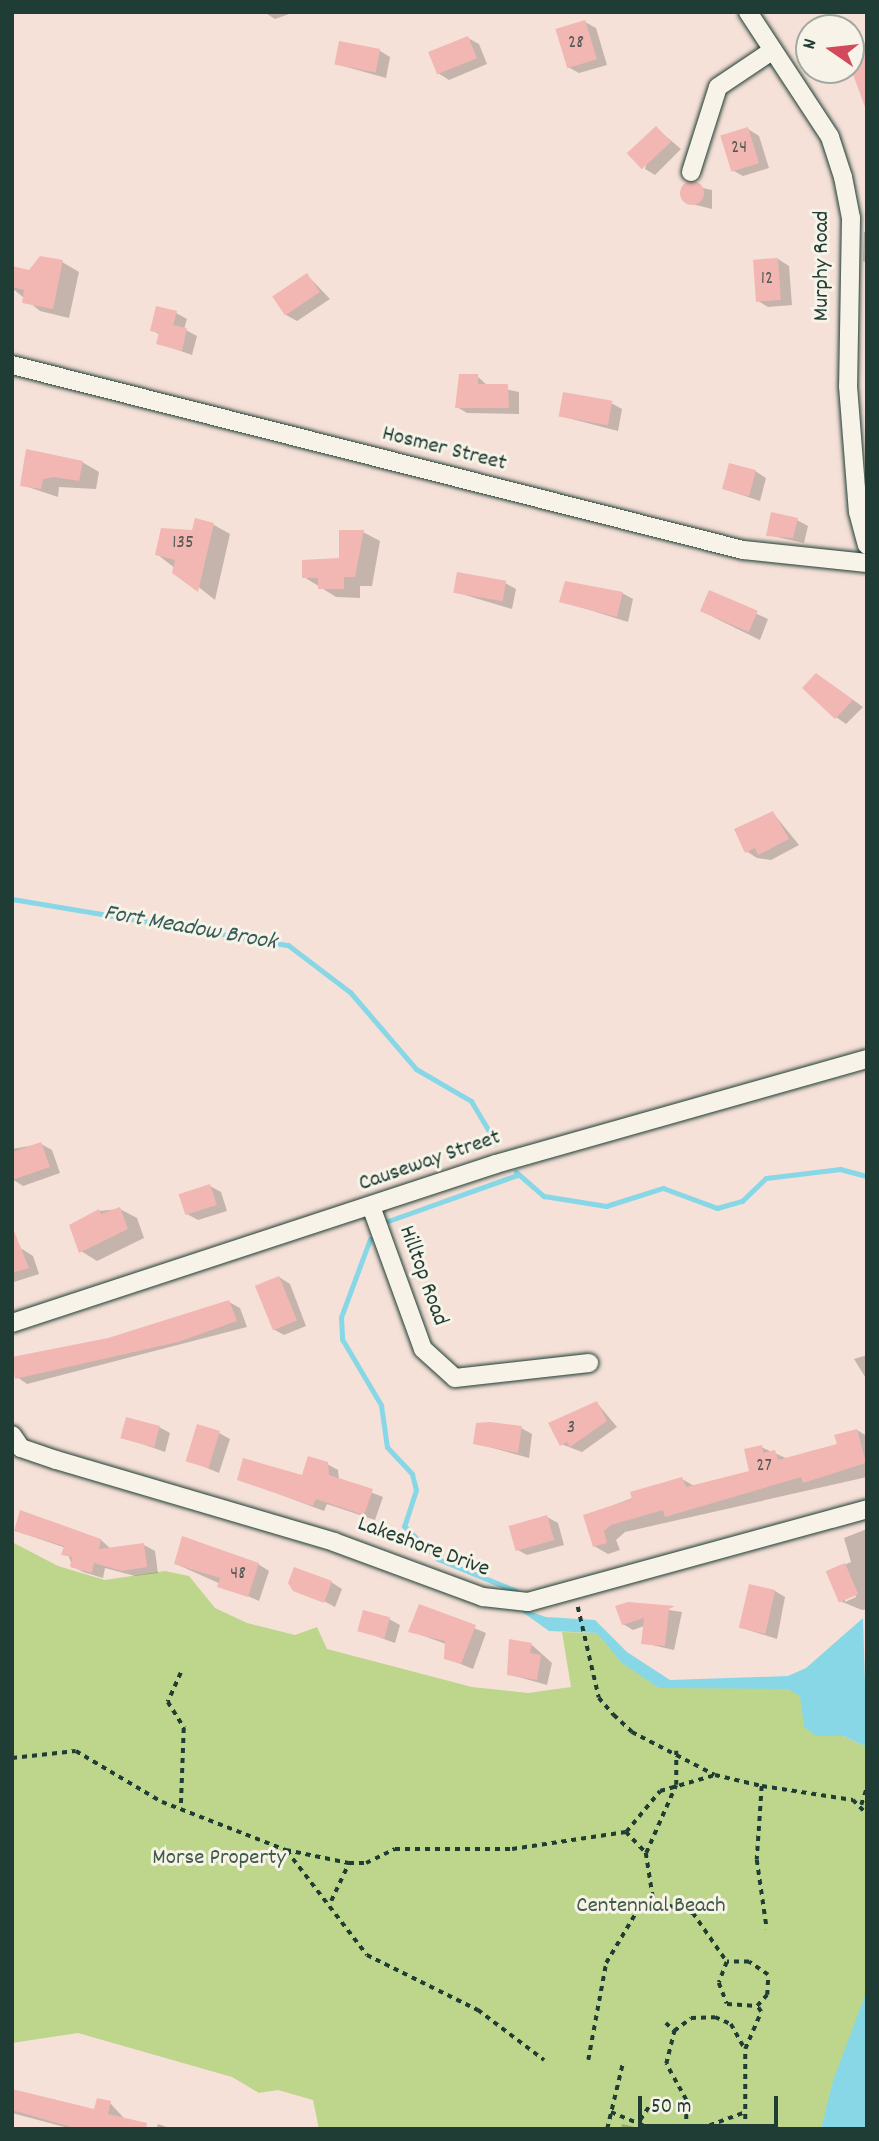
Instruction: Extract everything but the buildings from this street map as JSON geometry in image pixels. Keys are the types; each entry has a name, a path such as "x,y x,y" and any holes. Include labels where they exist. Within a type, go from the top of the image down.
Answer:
{"street":[{"name":"Murphy Road","path":"748,12 830,137 843,177 852,260 846,344 858,512 867,545"},
{"path":"691,172 718,87 773,50"},
{"name":"Hosmer Street","path":"12,365 744,550 867,563"},
{"name":"Causeway Street","path":"12,1323 372,1209 496,1164 867,1059"},
{"name":"Hilltop Road","path":"372,1209 423,1349 455,1378 589,1363"},
{"name":"Lakeshore Drive","path":"12,1435 22,1448 56,1460 334,1542 483,1597 528,1602 867,1509"}],"path":[{"path":"579,1615 581,1637 599,1698 632,1732 676,1751 715,1775 861,1805 867,1814"},
{"path":"181,1673 168,1702 184,1728 181,1808"},
{"path":"12,1758 76,1751 181,1808 286,1850 349,1863 366,1863 395,1849 512,1849 626,1832 647,1804 676,1785 715,1775"},
{"path":"654,1904 646,1853 676,1785 676,1751"},
{"path":"762,1786 757,1860 767,1929"},
{"path":"861,1805 867,1787"},
{"path":"626,1832 646,1853"},
{"path":"286,1850 331,1901 342,1927 368,1955 478,2010 544,2060"},
{"path":"331,1901 349,1863"},
{"path":"588,2060 613,1944 637,1912 654,1904 693,1913 727,1962"},
{"path":"727,1962 719,1983 727,2004 757,2006"},
{"path":"727,1962 749,1962 768,1975 767,1995 757,2006"},
{"path":"745,2129 745,2049 761,2012 757,2006"},
{"path":"686,2129 686,2100 666,2064 674,2031 691,2018 715,2017 731,2024 745,2049"},
{"path":"666,2023 674,2031"},
{"path":"607,2129 623,2062"},
{"path":"640,2120 650,2105"},
{"path":"611,2112 640,2120 652,2129"},
{"path":"700,2129 743,2113"}],"green space":[{"path":"12,1542 58,1566 105,1580 165,1571 189,1576 215,1608 247,1623 295,1635 317,1627 327,1649 472,1687 528,1693 571,1687 562,1632 597,1633 659,1688 760,1684 803,1692 816,1736 843,1736 867,1747 867,1990 821,2129 319,2129 313,2100 278,2090 259,2093 232,2077 78,2033 12,2043"}],"water":[{"path":"514,1606 546,1617 595,1620 627,1652 670,1680 788,1676 806,1668 863,1618 867,1747 843,1736 816,1736 804,1727 800,1696 788,1689 659,1688 622,1663 597,1633 549,1631"},
{"path":"867,1990 867,2129 821,2129 833,2081"}],"waterway":[{"name":"Fort Meadow Brook","path":"12,899 288,945 350,992 416,1069 471,1101 496,1143"},
{"name":"Fort Meadow Brook","path":"516,1172 544,1196 606,1206 663,1188 717,1208 742,1201 766,1178 840,1169 867,1176"},
{"path":"388,1221 517,1175"},
{"path":"370,1239 341,1317 342,1339 381,1405 387,1447 412,1474 416,1490 404,1526 438,1559 516,1591"}],"park label":[{"name":"Morse Property","path":"219,1859"},
{"name":"Centennial Beach","path":"651,1907"}]}
